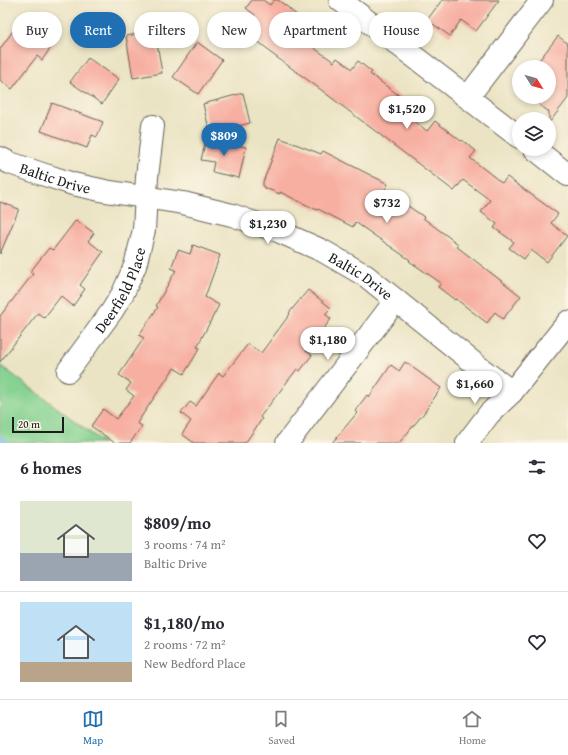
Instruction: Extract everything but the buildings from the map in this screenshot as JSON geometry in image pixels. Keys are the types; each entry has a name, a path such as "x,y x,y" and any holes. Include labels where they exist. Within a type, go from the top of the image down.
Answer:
{"street":[{"path":"340,0 512,132"},
{"path":"468,97 542,0"},
{"name":"Deerfield Place","path":"68,371 112,311 123,293 135,266 144,230 147,177 153,126"},
{"path":"544,156 568,175"},
{"name":"Baltic Drive","path":"0,158 10,163 73,184 104,191 183,203 232,214 278,231 329,255 366,276 512,392"},
{"path":"287,443 396,300"},
{"path":"467,443 489,414 512,392 568,322"}],"green space":[{"path":"0,365 104,443 0,443"}],"waterway":[{"path":"0,438 6,443"}]}
